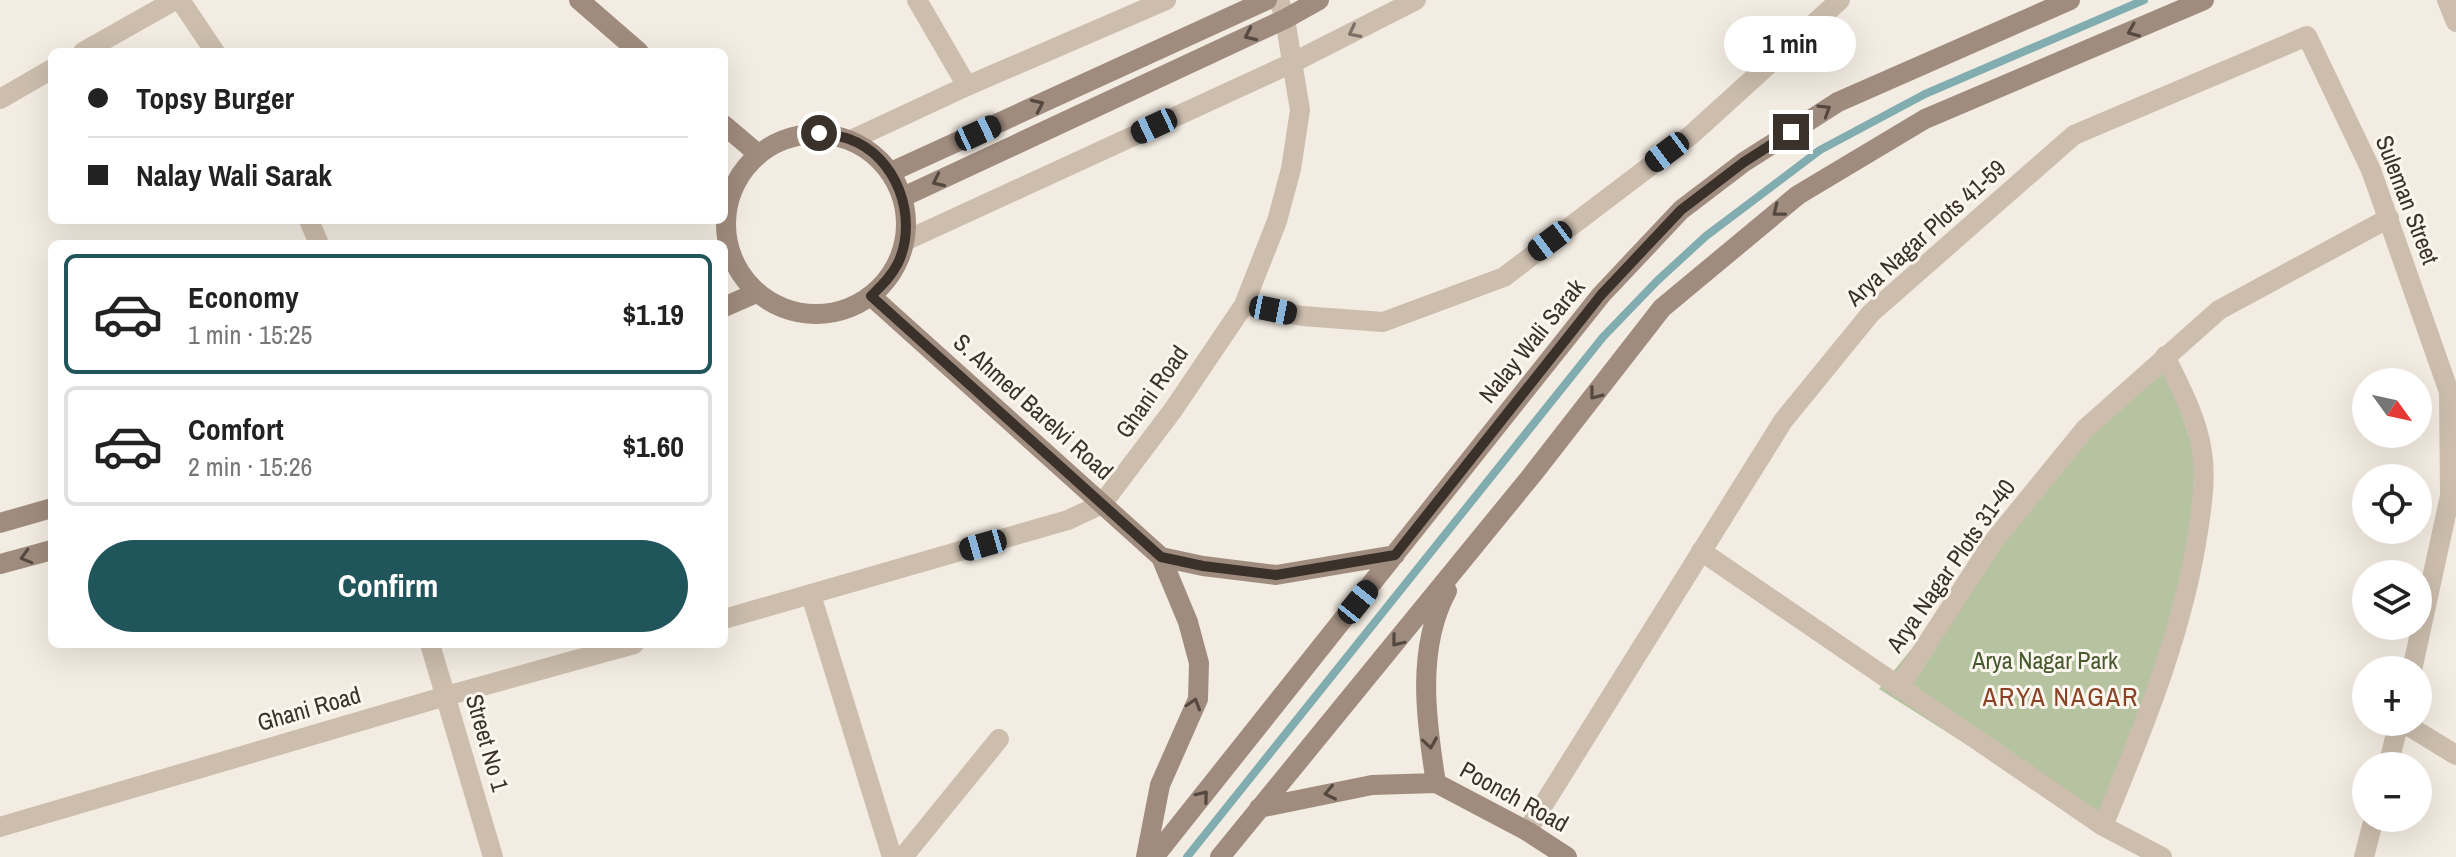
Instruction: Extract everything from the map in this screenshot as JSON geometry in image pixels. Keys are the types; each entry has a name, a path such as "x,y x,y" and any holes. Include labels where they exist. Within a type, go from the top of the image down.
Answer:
{"main road":[{"path":"579,0 634,48"},
{"path":"891,172 1267,0"},
{"path":"903,197 1282,9 1319,0"},
{"name":"Nalay Wali Sarak","path":"1154,857 1601,295 1681,210 1744,162 1838,102 2070,0"},
{"path":"1220,857 1463,561 1662,308 1798,195 1925,119 2204,0"},
{"path":"728,128 758,154"},
{"path":"728,205 741,173 758,154 786,138 819,133 851,140 873,153 891,172 903,197 906,219 905,241 887,281 871,296 843,311 813,315 783,309 756,293 738,272 728,250"},
{"path":"728,305 756,293"},
{"name":"S. Ahmed Barelvi Road","path":"871,296 1161,557 1192,636 1199,663 1198,699 1160,785 1146,857"},
{"path":"0,523 48,509"},
{"path":"0,564 48,551"},
{"name":"S. Ahmed Barelvi Road","path":"1161,557 1276,575 1395,555"},
{"name":"Poonch Road","path":"1436,783 1427,725 1427,666 1437,609 1463,561"},
{"name":"Poonch Road","path":"1259,808 1372,785 1436,783 1527,831 1567,857"}],"street":[{"path":"90,48 178,0 212,48"},
{"path":"917,0 967,86"},
{"path":"851,140 1166,0"},
{"path":"905,241 1292,63 1416,0"},
{"path":"1244,305 1302,316 1383,322 1504,277 1691,135 1840,0"},
{"path":"2447,0 2456,22"},
{"name":"Ghani Road","path":"728,618 1068,520 1102,504 1173,410 1244,305 1277,221 1291,169 1300,110 1282,9"},
{"name":"Suleman Street","path":"2307,36 2371,170 2449,392 2450,496 2415,656"},
{"name":"Arya Nagar Plots 41-59","path":"1527,831 1783,421 1871,313 2074,135 2307,36"},
{"path":"0,99 48,71"},
{"name":"Arya Nagar Plots 31-40","path":"1899,687 1993,542 2085,429 2219,310 2389,218"},
{"path":"2103,826 2160,677 2192,571 2203,503 2203,454 2193,414 2165,356"},
{"path":"1701,551 2103,826 2162,857"},
{"path":"811,595 892,857"},
{"name":"Street No 1","path":"431,648 493,857"},
{"name":"Ghani Road","path":"0,827 620,648"},
{"path":"2424,736 2456,755"},
{"path":"903,857 999,739"},
{"path":"2364,857 2370,832"}],"green space":[{"name":"Arya Nagar Park","path":"2164,360 2195,456 2192,520 2183,582 2103,831 1879,689 2097,421"}],"waterway":[{"path":"1187,857 1603,337 1706,236 1820,150 1925,94 2144,0"}],"district":[{"name":"ARYA NAGAR","path":"2061,697"}],"route":[{"path":"819,133 851,140 873,153 891,172 903,197 905,241 887,281 871,296 1161,557 1276,575 1395,555 1601,295 1681,210 1744,162 1791,132"}]}
